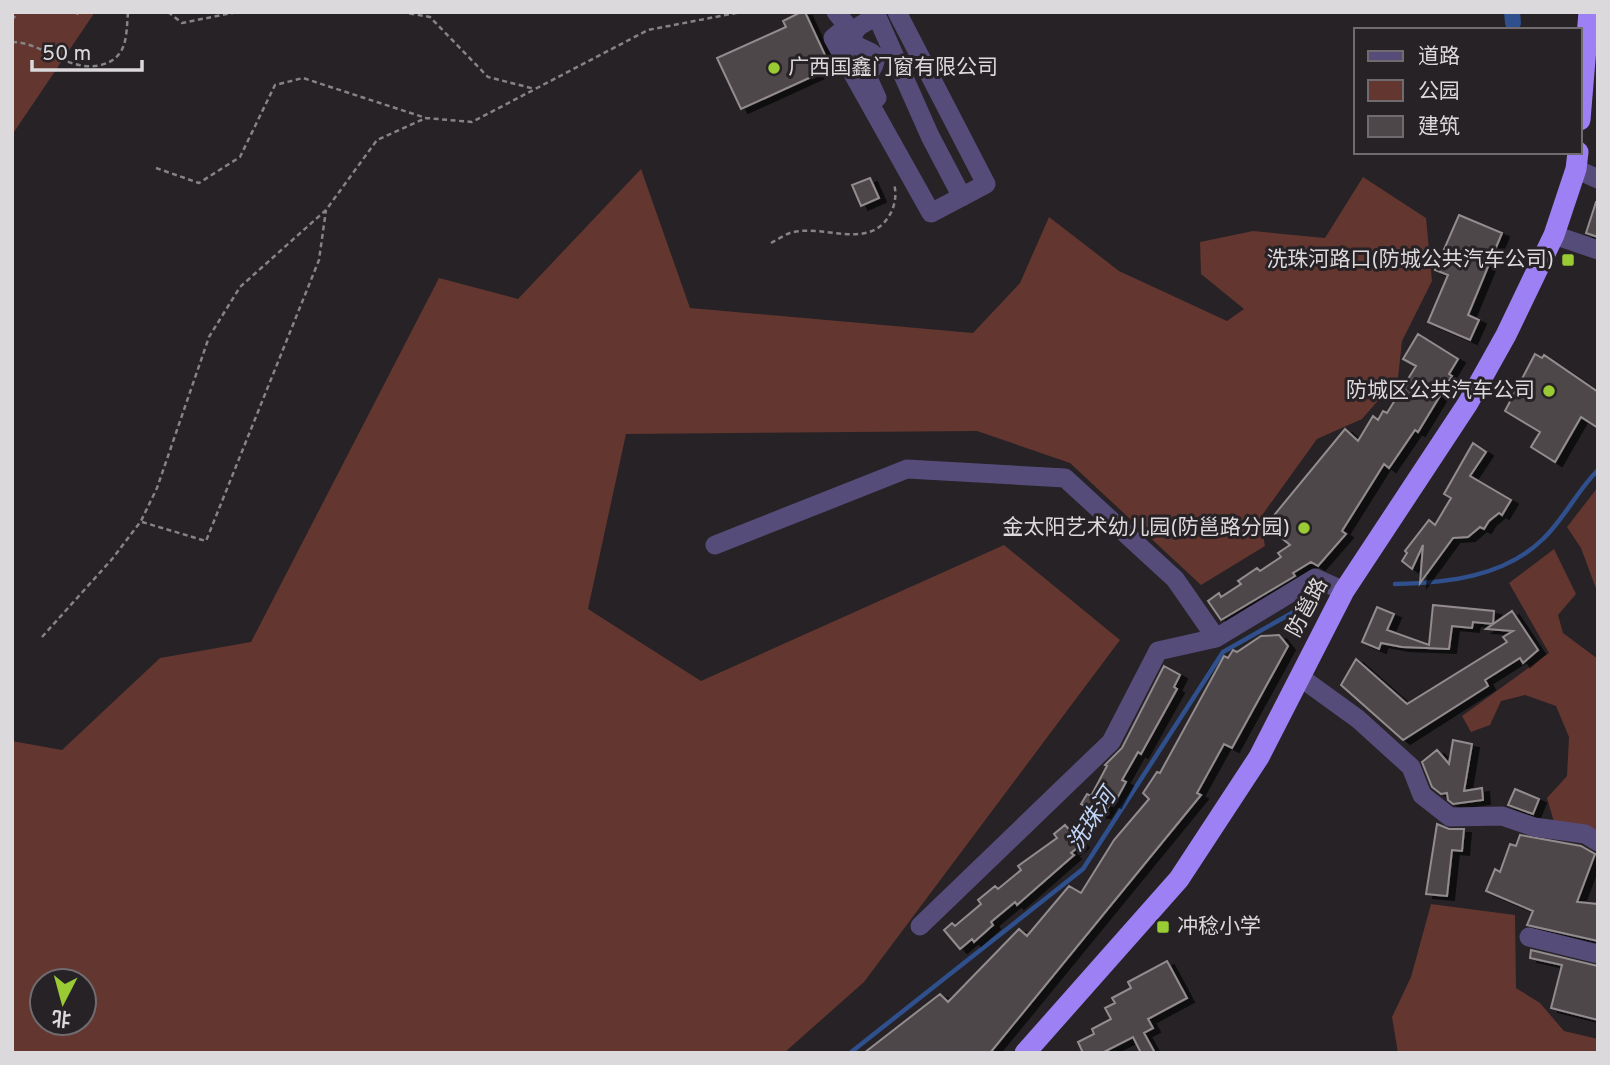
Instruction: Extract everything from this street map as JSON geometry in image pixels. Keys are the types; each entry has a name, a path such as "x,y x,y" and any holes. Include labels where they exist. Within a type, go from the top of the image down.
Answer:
{"highway":[{"path":"1582,102 1592,14"},
{"name":"防邕路","path":"1025,1053 1179,880 1259,757 1344,591 1468,403 1506,335 1554,235 1577,160"}],"street":[{"path":"836,12 845,23 843,30 833,38 930,213"},
{"path":"897,12 986,184 930,213"},
{"path":"930,213 867,76 875,65 876,57 872,51 853,44 853,31 878,14 930,136 967,194"},
{"path":"1577,160 1598,179"},
{"path":"1554,235 1598,250"},
{"path":"715,545 907,469 1065,478 1175,579 1216,638"},
{"path":"920,926 1111,742 1158,651 1216,638 1315,578 1344,591"},
{"path":"1300,677 1358,719 1411,767 1422,795 1450,817 1502,816 1534,827 1585,834 1598,842"},
{"path":"1529,937 1598,954"}],"path":[{"path":"12,20 18,12"},
{"path":"74,12 80,15 79,12"},
{"path":"12,42 76,64 104,64 122,54 126,42 128,12"},
{"path":"168,12 182,23 237,12"},
{"path":"401,12 430,17 488,77 535,89"},
{"path":"156,168 199,183 240,157 275,85 303,78 426,118 472,122 648,30 741,12"},
{"path":"42,637 113,558 141,521 157,488 215,327 240,287 326,210 377,140 426,118"},
{"path":"771,243 791,232 851,235 870,231 885,222 894,208 896,188 890,176"},
{"path":"141,521 206,541 319,260 326,210"}],"green space":[{"path":"12,12 95,12 12,135"},
{"path":"641,169 690,308 973,333 1020,283 1049,217 1119,271 1227,321 1244,309 1201,274 1200,242 1253,231 1325,238 1363,177 1426,218 1432,281 1402,341 1398,378 1362,419 1317,439 1260,518 1265,546 1201,585 1070,463 977,431 626,434 588,609 701,681 1004,545 1120,640 864,982 784,1053 12,1053 12,741 62,750 160,658 251,642 439,278 518,299"},
{"path":"1598,487 1598,594 1581,548 1567,527"},
{"path":"1554,549 1576,594 1558,615 1563,633 1598,659 1598,834 1554,822 1547,798 1567,776 1569,737 1556,706 1525,695 1501,701 1490,725 1471,732 1462,716 1549,653 1509,583"},
{"path":"1431,904 1515,915 1516,988 1540,1003 1564,1031 1598,1039 1598,1053 1398,1053 1392,1017 1411,977"}],"building":[{"name":"广西国鑫门窗有限公司","path":"805,12 831,68 741,109 717,58 786,27 783,21"},
{"path":"870,178 879,198 861,206 852,185"},
{"path":"1598,202 1598,237 1586,233"},
{"path":"1459,215 1502,233 1468,315 1479,320 1470,340 1428,322 1448,275 1435,270"},
{"path":"1418,334 1458,359 1449,374 1452,376 1418,432 1415,430 1389,468 1384,464 1342,531 1346,534 1318,566 1311,562 1293,573 1295,576 1221,620 1208,601 1219,593 1221,597 1241,584 1238,581 1257,568 1260,571 1281,557 1278,553 1290,545 1266,525 1345,429 1358,441 1373,416 1378,420 1383,411 1387,413 1416,366 1403,359"},
{"path":"1535,354 1542,358 1544,355 1598,392 1598,428 1581,417 1555,462 1531,447 1540,432 1505,411"},
{"path":"1473,443 1486,452 1470,476 1511,500 1502,515 1499,513 1484,529 1480,527 1468,537 1453,538 1420,583 1423,545 1412,569 1402,561 1407,553 1405,551 1429,520 1435,525 1451,498 1444,494"},
{"path":"1433,605 1494,611 1493,624 1473,622 1472,628 1452,626 1449,649 1402,647 1381,643 1379,649 1362,642 1377,607 1394,614 1387,630 1429,645"},
{"path":"1512,611 1538,650 1523,663 1520,658 1485,680 1488,686 1403,740 1341,685 1356,659 1407,704 1507,642 1503,637 1513,631 1486,629"},
{"path":"1279,635 1288,646 1232,748 1224,744 1197,793 1201,795 990,1053 864,1053 940,994 948,1002 1019,929 1027,936 1069,886 1081,893 1114,840 1149,799 1143,793 1157,772 1160,773 1224,656 1228,658 1233,650 1237,652 1261,636"},
{"path":"1164,666 1180,675 1174,687 1177,689 1141,754 1138,752 1122,780 1126,782 1114,804 1111,802 1104,814 1100,814 1081,804 1087,794 1091,796 1107,766 1105,765 1122,748"},
{"path":"1453,740 1472,744 1464,791 1482,788 1483,800 1453,804 1448,800 1447,793 1441,794 1432,787 1422,762 1437,750 1449,764"},
{"path":"1515,789 1539,799 1533,814 1508,805"},
{"path":"1437,824 1449,829 1464,829 1462,851 1452,850 1447,896 1426,894"},
{"path":"1065,825 1082,844 1071,853 1074,855 1017,905 1015,902 991,922 993,925 974,942 972,939 960,949 944,930 952,923 955,926 981,904 978,900 995,886 998,889 1021,870 1018,866 1057,838 1054,834"},
{"path":"1520,835 1581,846 1595,854 1577,902 1598,904 1598,941 1527,925 1533,911 1486,891 1495,869 1500,872 1510,844 1516,846"},
{"path":"1531,950 1598,966 1598,1020 1551,1008 1562,965 1530,958"},
{"path":"1167,961 1187,998 1148,1019 1153,1028 1144,1033 1155,1053 1141,1053 1133,1037 1102,1053 1083,1053 1078,1042 1094,1034 1092,1029 1111,1019 1105,1008 1115,1003 1112,998 1131,988 1128,982"}],"waterway":[{"path":"1512,12 1513,23"},
{"name":"洗珠河","path":"1395,584 1454,579 1493,570 1511,562 1528,552 1551,531 1598,470"},
{"name":"洗珠河","path":"850,1053 1083,869 1223,652 1299,609"}],"place":[{"name":"广西国鑫门窗有限公司","path":"774,68"},
{"name":"洗珠河路口(防城公共汽车公司)","path":"1568,260"},
{"name":"防城区公共汽车公司","path":"1549,391"},
{"name":"金太阳艺术幼儿园(防邕路分园)","path":"1304,528"},
{"name":"冲稔小学","path":"1163,927"}]}
